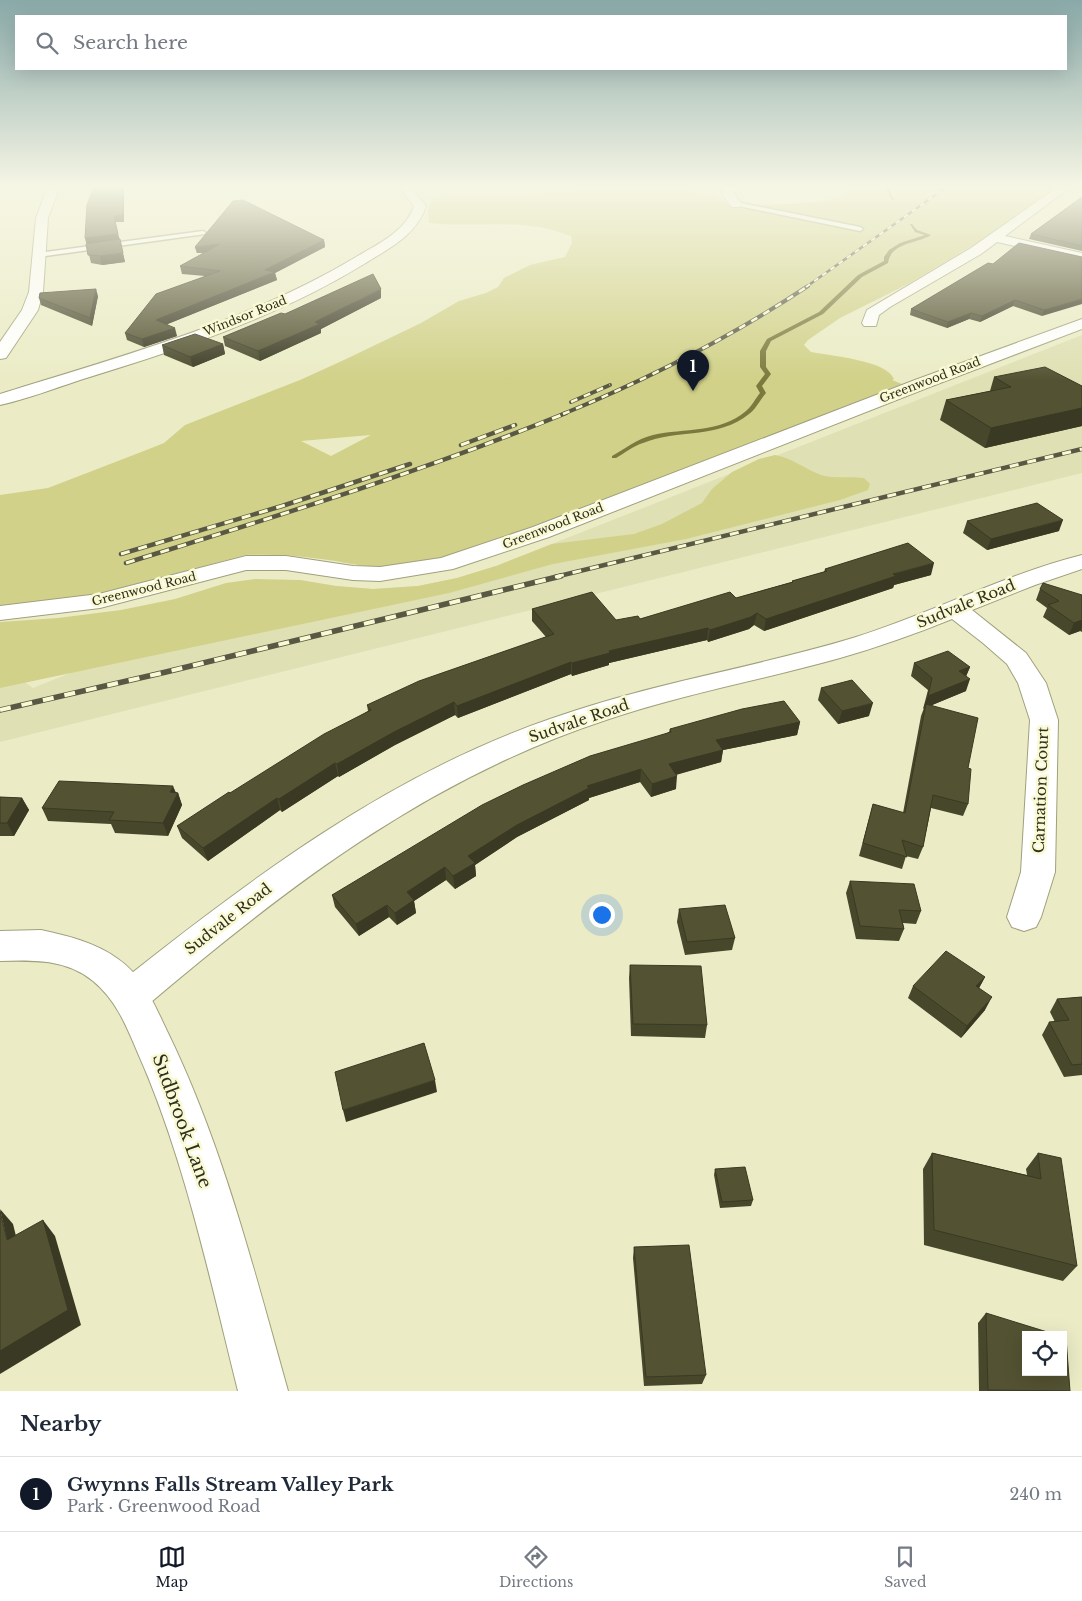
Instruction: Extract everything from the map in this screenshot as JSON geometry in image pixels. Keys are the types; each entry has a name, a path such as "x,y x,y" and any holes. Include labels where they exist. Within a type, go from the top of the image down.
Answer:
{"street":[{"path":"0,354 30,310 36,292 39,251"},
{"name":"Windsor Road","path":"0,400 189,339 255,313 327,280 376,251"},
{"path":"870,323 872,313 885,304 975,251"},
{"path":"1054,251 1082,257"},
{"name":"Greenwood Road","path":"0,613 62,608 100,601 246,563 286,563 354,573 380,574 445,564 541,532 948,373 1082,324"},
{"name":"Windsor Road","path":"6,381 49,384"},
{"name":"Sudvale Road","path":"131,996 227,918 302,863 377,815 439,780 513,745 603,711 664,693 793,663 874,640 1022,582 1082,562"},
{"name":"Carnation Court","path":"953,608 992,637 1016,659 1032,683 1044,720 1038,872 1024,917"},
{"name":"Sudbrook Lane","path":"0,946 41,945 75,953 106,970 131,996 170,1082 199,1164 238,1293 263,1391"}],"lane":[{"path":"38,256 74,251"}],"shaded area":[{"path":"568,251 964,251 908,284 840,318 808,340 804,345 811,352 857,360 880,367 889,373 894,379 892,380 902,384 535,527 440,559 401,566 366,566 302,557 245,555 99,594 66,600 0,606 0,495 48,488 164,443 185,425 300,380 344,360 421,323 459,301 486,293 498,287 504,278 530,265 565,257","holes":["371,435 331,456 301,441"]},
{"path":"1082,335 1082,473 0,742 0,672 8,670 33,688 300,580 336,586 373,589 418,586 457,578 496,566"},
{"path":"775,455 821,475 864,478 870,484 868,490 840,500 686,539 553,564 449,593 0,688 0,622 58,618 121,610 175,599 226,583 255,579 300,580 336,586 373,589 418,586 457,578 496,566 552,544 634,534 662,524 702,503 712,489 732,472 759,459"}],"building":[{"path":"87,251 123,251 123,253 100,256 88,255"},
{"path":"207,251 303,251 265,270 275,272 156,320 175,328 142,339 125,333 156,294 220,271 180,266"},
{"path":"1009,251 1055,251 1082,257 1082,299 1044,310 1015,300 982,316 971,313 948,322 911,309 988,263 993,264"},
{"path":"373,274 381,289 315,322 320,324 258,351 223,337 281,313 285,314"},
{"path":"96,289 90,318 39,298 40,293"},
{"path":"195,334 223,344 190,357 162,345"},
{"path":"1045,367 1082,386 1082,408 991,428 946,400 1011,387 994,377"},
{"path":"1037,503 1063,520 991,539 967,521"},
{"path":"908,543 934,563 893,574 896,576 766,619 757,613 751,617 710,630 708,628 609,651 610,653 571,662 457,706 454,702 394,732 337,764 335,763 279,799 277,798 203,848 177,826 324,734 371,710 367,705 419,681 554,634 532,609 592,592 616,620 638,616 640,619 730,592 736,598 793,582 827,571 825,569"},
{"path":"1043,583 1082,595 1082,620 1074,623 1048,605 1059,601 1040,589"},
{"path":"948,651 970,667 959,671 970,679 928,696 932,678 914,663"},
{"path":"852,680 873,703 842,711 821,688"},
{"path":"784,701 800,722 716,740 723,750 669,764 677,776 652,784 641,769 587,786 589,788 517,825 468,856 475,863 453,876 445,867 407,892 414,900 395,913 387,905 356,924 332,895 482,805 590,756 671,732 670,729 742,709"},
{"path":"926,704 978,718 968,768 971,769 968,804 933,795 923,847 902,840 907,857 863,843 873,804 905,813"},
{"path":"59,781 173,786 170,792 178,793 163,823 109,820 114,812 42,808"},
{"path":"0,797 22,798 7,823 0,823"},
{"path":"850,881 914,884 921,911 899,910 904,929 860,926"},
{"path":"725,905 735,938 687,942 679,909"},
{"path":"946,951 985,977 976,986 992,997 967,1026 913,986"},
{"path":"630,965 701,966 707,1025 633,1024"},
{"path":"1082,997 1082,1064 1072,1065 1049,1022 1069,1020 1057,999"},
{"path":"424,1043 435,1080 343,1110 335,1072"},
{"path":"932,1153 1041,1179 1038,1153 1061,1158 1077,1266 934,1230"},
{"path":"745,1167 753,1200 722,1202 715,1169"},
{"path":"0,1211 7,1240 43,1220 68,1310 0,1351"},
{"path":"689,1245 706,1375 646,1377 634,1247"},
{"path":"986,1313 1044,1331 1022,1331 1022,1376 1067,1376 1067,1351 1070,1391 988,1390"}],"waterway":[{"path":"614,457 641,441 654,437 721,427 734,422 746,414 763,393 759,386 768,374 763,367 763,351 769,340 821,313 860,276 886,262 886,257 891,251"}],"railway":[{"path":"806,287 857,251"},
{"path":"563,414 658,372 749,323 808,286"},
{"path":"571,402 610,385"},
{"path":"126,563 403,474 566,413"},
{"path":"461,445 515,425"},
{"path":"555,577 1082,449"},
{"path":"121,554 282,506 410,464"},
{"path":"0,710 166,672 561,576"}],"place":[{"name":"Gwynns Falls Stream Valley Park","path":"693,391"}]}
